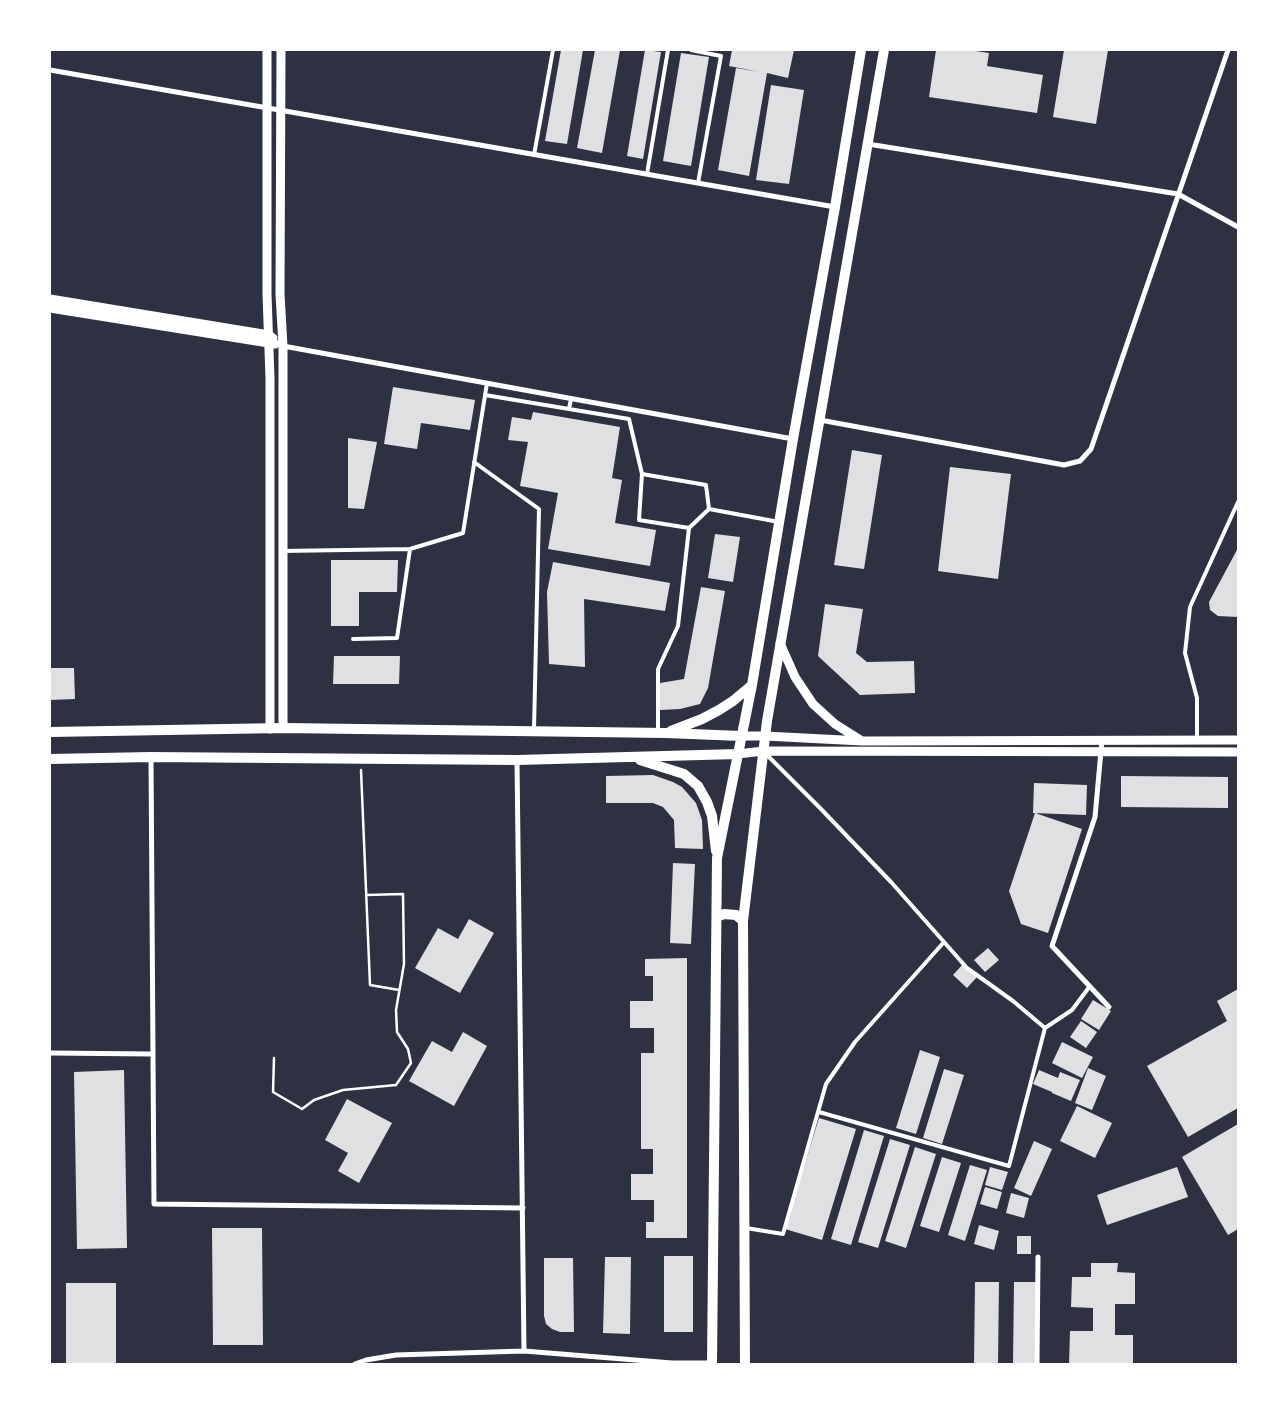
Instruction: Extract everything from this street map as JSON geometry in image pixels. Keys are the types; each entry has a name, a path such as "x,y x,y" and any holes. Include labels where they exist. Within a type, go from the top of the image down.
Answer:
{"main road":[{"path":"717,858 752,685 861,50"},
{"path":"745,1364 743,921 763,750 780,643 884,50"},
{"path":"662,733 702,719 719,710 752,685"},
{"path":"50,732 283,728 662,733 741,736"},
{"path":"50,759 151,757 517,760 738,754"},
{"path":"632,758 684,774 698,786 712,816 717,858 712,1363"},
{"path":"717,917 724,914 736,915 743,921"}],"street":[{"path":"267,50 270,729"},
{"path":"281,50 280,294 283,346 283,728"},
{"path":"820,420 1064,465 1080,461 1091,449 1228,50"},
{"path":"50,70 835,207"},
{"path":"868,144 1178,194 1238,227"},
{"path":"50,298 269,339 283,346 793,439"},
{"path":"50,308 269,339"},
{"path":"780,643 795,677 813,704 835,724 862,741"},
{"path":"741,736 862,741 1238,740"},
{"path":"1102,740 1095,817 1052,946 1109,1007"},
{"path":"738,754 763,750 1238,752"},
{"path":"151,757 154,1204 523,1208"},
{"path":"517,760 524,1351"},
{"path":"50,1053 152,1054"},
{"path":"1037,1364 1038,1257"},
{"path":"355,1364 366,1360 396,1355 524,1351 672,1363 712,1363"}],"lane":[{"path":"534,155 553,50"},
{"path":"647,174 668,50"},
{"path":"691,50 721,56 698,183"},
{"path":"283,551 410,549 463,532 487,383"},
{"path":"485,395 629,419 642,474 640,520 689,528"},
{"path":"569,409 571,399"},
{"path":"474,462 539,509 534,732"},
{"path":"642,474 706,485 709,509"},
{"path":"1197,740 1197,698 1185,652 1190,607 1238,502"},
{"path":"709,509 779,522"},
{"path":"662,733 658,669 678,626 689,528 709,509"},
{"path":"353,639 396,638 410,549"},
{"path":"763,750 884,876 967,968 1013,1001 1045,1028"},
{"path":"745,1228 782,1234 826,1084 855,1042 944,942"},
{"path":"819,1112 1009,1166 1045,1028 1072,1010 1090,986"}],"path":[{"path":"360,759 370,985 399,990"},
{"path":"274,1058 273,1092 302,1109 314,1100 343,1090 396,1085 411,1063 408,1049 397,1032 396,1010 404,964 403,894 366,895"}],"building":[{"path":"561,50 583,50 567,144 545,141"},
{"path":"595,50 620,50 602,153 577,148"},
{"path":"645,50 661,52 643,159 627,156"},
{"path":"732,50 794,50 788,78 767,73 749,176 718,170 736,68 760,72 729,66"},
{"path":"936,50 969,50 989,53 987,66 1043,75 1037,113 929,97"},
{"path":"1064,50 1108,50 1096,124 1053,117"},
{"path":"681,53 709,57 691,166 663,161"},
{"path":"771,85 804,90 789,184 756,180"},
{"path":"393,387 475,400 470,430 421,423 417,449 384,444"},
{"path":"533,412 620,427 612,478 622,480 615,523 656,530 650,566 548,549 558,493 520,486 528,442 508,440 512,417 531,420"},
{"path":"348,438 377,442 364,509 348,508"},
{"path":"852,450 882,455 864,569 834,565"},
{"path":"950,467 1011,474 998,579 938,571"},
{"path":"715,534 740,537 733,582 708,578"},
{"path":"1238,548 1238,617 1218,616 1210,610 1209,602"},
{"path":"331,560 398,560 397,592 359,592 359,626 331,626"},
{"path":"553,562 670,583 665,611 584,599 585,667 549,664 547,592"},
{"path":"701,587 725,591 708,688 700,704 680,709 660,710 660,683 684,679"},
{"path":"825,604 863,609 856,653 867,662 914,661 915,693 860,695 818,656"},
{"path":"334,656 400,656 399,684 333,684"},
{"path":"50,668 74,668 75,699 50,700"},
{"path":"653,775 682,787 696,803 702,820 703,849 675,848 674,820 663,807 653,803 606,803 606,776"},
{"path":"1121,776 1228,777 1228,808 1121,807"},
{"path":"1034,783 1087,785 1086,815 1033,813"},
{"path":"1035,813 1082,829 1048,933 1021,924 1009,891"},
{"path":"673,863 695,864 691,944 670,943"},
{"path":"469,919 494,933 460,993 415,968 438,928 458,939"},
{"path":"988,948 999,960 985,972 974,960"},
{"path":"687,958 687,1238 646,1238 646,1222 654,1222 654,1200 631,1200 631,1174 653,1174 653,1149 641,1149 641,1053 654,1053 654,1028 630,1028 630,1001 653,1001 653,976 645,976 645,959"},
{"path":"963,964 977,977 967,988 953,975"},
{"path":"1238,989 1238,1108 1188,1137 1147,1066 1227,1021 1217,1001"},
{"path":"1093,1000 1111,1011 1099,1030 1081,1019"},
{"path":"1081,1021 1097,1032 1086,1048 1070,1037"},
{"path":"463,1032 487,1046 454,1106 409,1081 432,1041 452,1052"},
{"path":"1062,1042 1093,1057 1082,1078 1052,1063"},
{"path":"920,1050 940,1057 916,1134 896,1128"},
{"path":"1088,1068 1106,1076 1092,1110 1075,1103"},
{"path":"944,1069 964,1075 942,1144 923,1138"},
{"path":"124,1070 127,1248 77,1249 74,1072"},
{"path":"1039,1070 1058,1078 1060,1072 1080,1080 1071,1101 1033,1084"},
{"path":"347,1099 392,1123 359,1183 338,1171 348,1153 325,1140"},
{"path":"1077,1106 1112,1123 1095,1158 1060,1141"},
{"path":"819,1118 856,1129 822,1240 785,1229"},
{"path":"1238,1124 1238,1229 1228,1235 1182,1157"},
{"path":"864,1130 884,1136 851,1245 831,1239"},
{"path":"890,1139 910,1145 878,1248 858,1242"},
{"path":"1034,1141 1052,1149 1031,1196 1014,1188"},
{"path":"915,1147 936,1154 906,1248 885,1241"},
{"path":"942,1157 961,1163 939,1232 920,1226"},
{"path":"970,1165 987,1170 965,1241 948,1235"},
{"path":"990,1167 1008,1172 1002,1190 985,1185"},
{"path":"1177,1167 1188,1197 1107,1225 1097,1195"},
{"path":"985,1187 1002,1192 997,1209 980,1204"},
{"path":"1011,1193 1029,1198 1024,1218 1006,1213"},
{"path":"979,1225 999,1231 994,1250 974,1244"},
{"path":"212,1228 262,1228 263,1345 213,1345"},
{"path":"1017,1236 1031,1236 1031,1254 1017,1254"},
{"path":"664,1256 693,1256 693,1332 664,1332"},
{"path":"605,1257 631,1257 630,1334 603,1333"},
{"path":"544,1258 573,1258 574,1332 560,1332 546,1324 544,1316"},
{"path":"1091,1263 1118,1263 1117,1272 1135,1273 1135,1304 1115,1304 1115,1335 1133,1335 1133,1364 1069,1364 1070,1331 1093,1331 1093,1308 1071,1307 1072,1277 1091,1277"},
{"path":"975,1282 999,1282 998,1364 974,1364"},
{"path":"1014,1282 1038,1282 1037,1364 1013,1364"},
{"path":"66,1283 116,1283 116,1364 66,1364"}]}
